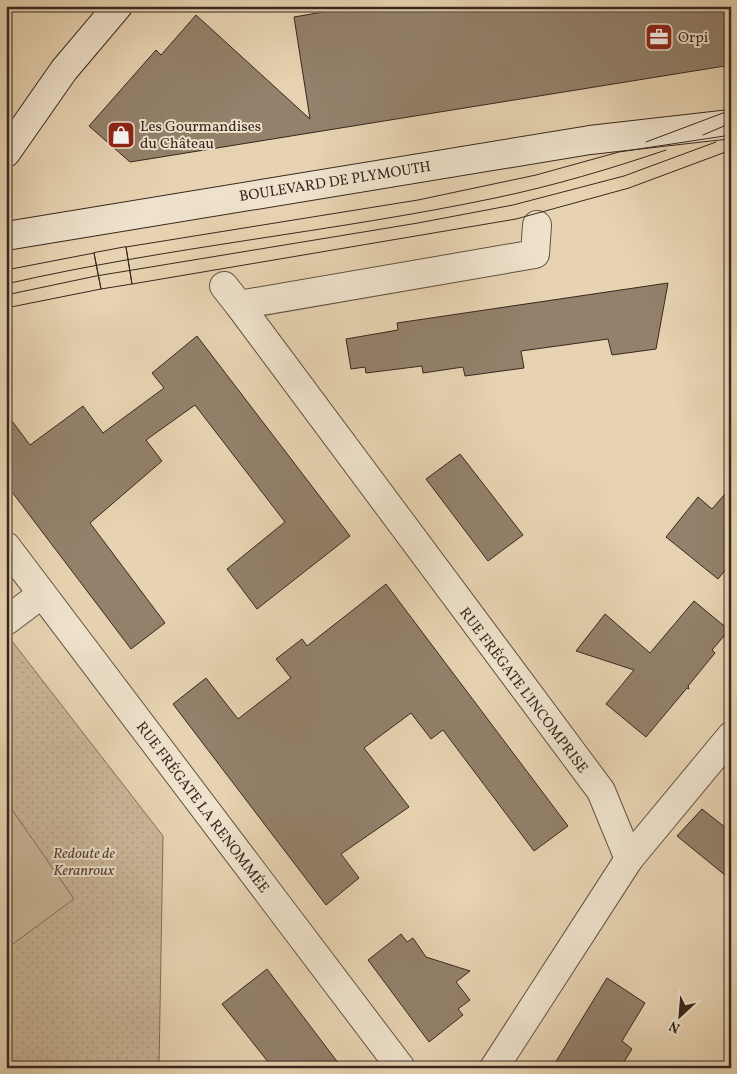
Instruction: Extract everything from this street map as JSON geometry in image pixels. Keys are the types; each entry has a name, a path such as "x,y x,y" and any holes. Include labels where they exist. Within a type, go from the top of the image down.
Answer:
{"street":[{"path":"6,153 64,70 118,6"},
{"name":"BOULEVARD DE PLYMOUTH","path":"664,131 731,117"},
{"name":"BOULEVARD DE PLYMOUTH","path":"6,236 512,153 664,131 731,124"},
{"name":"RUE FRÉGATE L'INCOMPRISE","path":"537,225 536,254 232,296 601,791 628,859"},
{"name":"RUE FRÉGATE LA RENOMMÉE","path":"6,546 401,1068"},
{"path":"6,621 42,594"},
{"path":"494,1068 628,859 731,736"}],"green space":[{"name":"Redoute de Keranroux","path":"8,636 163,836 159,1068 6,1068 6,638"},
{"path":"6,801 74,899 6,949"}],"building":[{"path":"358,6 731,6 731,65 130,162 89,126 156,50 161,55 196,15 310,119 294,17"},
{"path":"668,283 656,349 612,355 608,339 521,351 524,368 465,376 463,367 423,373 422,366 366,373 365,367 351,369 346,339 398,330 397,323"},
{"path":"197,336 350,536 257,609 227,569 285,522 195,405 146,440 162,461 90,523 165,623 131,649 6,484 6,413 30,445 83,406 103,433 164,388 152,373"},
{"path":"460,454 523,535 488,561 426,479"},
{"path":"731,487 731,563 718,579 666,537 698,497 712,509"},
{"path":"386,584 568,826 534,851 443,730 431,739 411,713 364,748 409,807 341,854 359,878 326,905 173,704 206,678 238,719 291,678 276,659 302,639 307,646"},
{"path":"694,601 729,630 712,650 715,653 688,686 689,689 687,688 646,737 606,704 634,670 576,651 605,614 650,653"},
{"path":"702,809 731,832 731,880 677,836"},
{"path":"401,934 407,942 413,938 426,957 470,971 456,982 470,1000 458,1009 463,1015 429,1042 368,960"},
{"path":"267,969 342,1068 273,1068 222,1004"},
{"path":"607,978 645,1003 622,1041 632,1049 620,1068 552,1068"}],"tram line":[{"path":"646,142 731,110"},
{"path":"703,135 731,123"},
{"path":"731,135 619,152 536,175 418,200 126,247 132,284 516,219 629,188 731,150"},
{"path":"6,295 96,276 418,223 513,205 624,176 716,142"},
{"path":"6,284 189,249 373,221 495,198 581,177 666,150"},
{"path":"126,247 132,284 101,289 94,253 126,247"},
{"path":"6,270 94,253 101,289 6,308"}],"place":[{"name":"Orpi","path":"659,37"},
{"name":"Les Gourmandises du Château","path":"121,135"}]}
